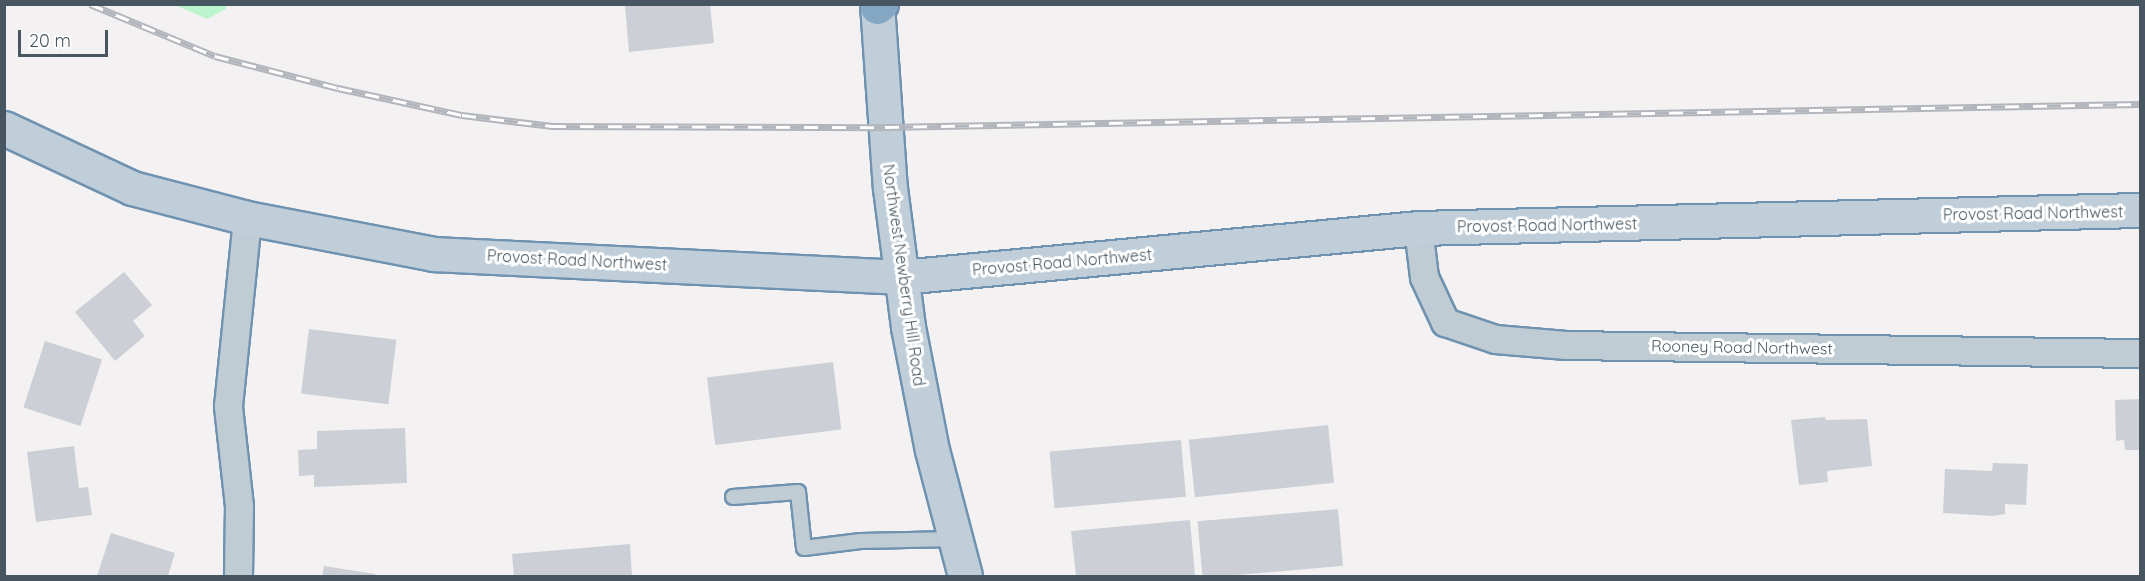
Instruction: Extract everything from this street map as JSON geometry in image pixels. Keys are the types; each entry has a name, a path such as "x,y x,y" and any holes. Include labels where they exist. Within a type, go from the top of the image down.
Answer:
{"street":[{"name":"Northwest Newberry Hill Road","path":"878,6 901,277 928,432 965,576"},
{"name":"Provost Road Northwest","path":"4,128 132,188 248,218 434,254 901,277 1418,228 2140,210"},
{"path":"238,576 239,506 228,406 248,218"},
{"name":"Rooney Road Northwest","path":"1418,228 1424,277 1445,322 1495,339 1566,345 2140,353"}],"lane":[{"path":"733,497 798,492 804,548 861,541 955,539"}],"green space":[{"path":"175,5 226,5 226,9 207,19"}],"building":[{"path":"710,4 714,43 629,52 625,6"},
{"path":"124,272 152,305 133,321 145,336 115,361 75,312"},
{"path":"309,329 396,340 388,404 301,394"},
{"path":"45,341 102,360 80,426 23,408"},
{"path":"833,362 841,429 715,445 707,377"},
{"path":"2140,399 2140,450 2125,450 2124,440 2116,441 2115,400"},
{"path":"1825,417 1826,420 1867,419 1872,466 1827,471 1828,482 1799,485 1791,420"},
{"path":"1328,425 1334,483 1195,497 1189,440"},
{"path":"405,428 407,483 314,487 314,475 299,476 298,450 317,449 317,431"},
{"path":"1181,440 1186,497 1054,508 1050,452"},
{"path":"74,446 79,488 88,487 92,515 36,522 27,452"},
{"path":"1993,463 2028,464 2026,505 2005,504 2005,514 1993,516 1943,513 1945,469 1992,471"},
{"path":"1338,509 1343,566 1202,576 1198,521"},
{"path":"1190,520 1195,576 1076,576 1071,531"},
{"path":"111,533 175,553 168,576 97,576"},
{"path":"630,544 632,576 514,576 512,554"},
{"path":"324,566 375,574 375,576 322,576"}],"railway":[{"path":"90,4 215,56 338,88 462,115 552,126 885,127 2140,104"}]}
